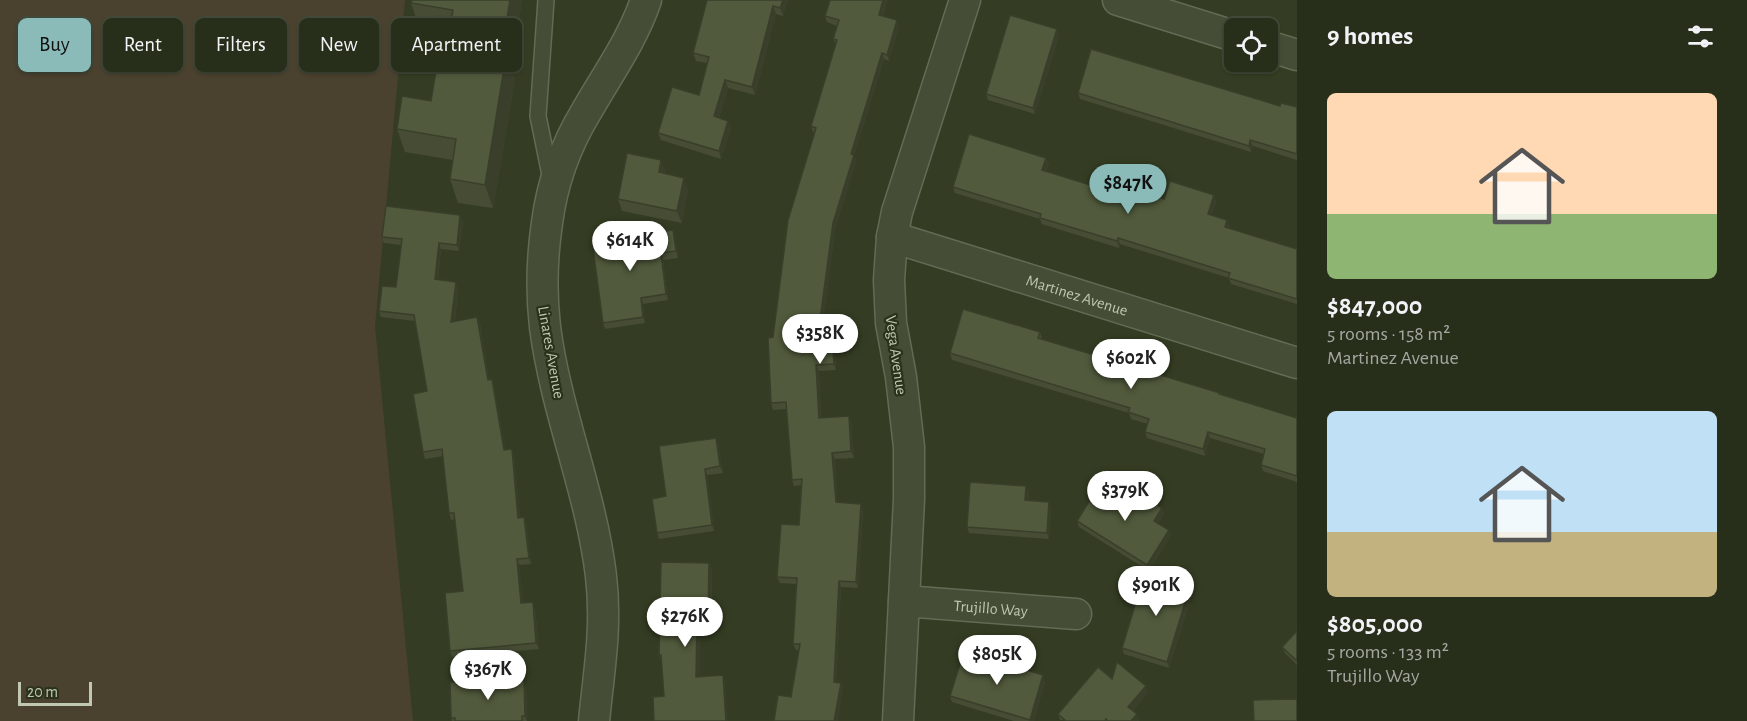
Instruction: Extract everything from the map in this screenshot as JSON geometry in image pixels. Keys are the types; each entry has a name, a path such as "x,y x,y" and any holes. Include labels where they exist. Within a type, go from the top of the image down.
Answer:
{"street":[{"name":"Linares Avenue","path":"594,721 603,655 604,616 601,575 562,412 547,339 542,289 547,222 553,189 566,151 639,21 646,0"},
{"name":"Vega Avenue","path":"898,721 909,447 901,377 891,323 889,280 892,237 897,212 965,0"},
{"path":"1118,0 1224,33"},
{"path":"1278,49 1297,55"},
{"name":"Martinez Avenue","path":"892,237 1297,363"},
{"name":"Trujillo Way","path":"904,601 1076,614"}],"lane":[{"path":"546,0 537,116 553,189"}],"shaded area":[{"path":"0,0 405,0 403,18 391,18 391,72 398,72 375,326 413,721 0,721"}],"building":[{"path":"412,0 510,0 507,18 452,18 453,10 411,3"},
{"path":"707,0 783,0 780,8 773,6 752,87 725,80 714,116 728,121 719,151 658,133 672,87 699,95 709,57 693,53"},
{"path":"830,0 883,0 879,15 897,20 887,55 882,53 851,154 854,155 833,223 818,335 832,334 834,364 816,365 819,418 849,416 851,451 832,453 836,502 861,504 856,582 839,581 834,682 841,683 834,721 774,721 778,695 791,697 800,644 793,644 797,578 777,577 781,524 799,525 802,479 792,480 786,402 771,403 768,338 773,337 788,220 816,128 811,126 837,40 833,39 839,20 825,16"},
{"path":"1010,15 1057,29 1033,108 986,94"},
{"path":"1091,49 1280,106 1281,103 1297,107 1297,154 1250,140 1249,146 1078,93"},
{"path":"436,72 503,72 485,185 450,179 456,139 397,129 402,96 431,101"},
{"path":"969,134 1046,158 1042,170 1145,202 1148,194 1164,199 1170,181 1214,195 1208,214 1227,220 1225,227 1297,249 1297,299 1228,278 1230,273 1118,238 1117,241 1040,218 1041,214 953,187"},
{"path":"627,153 661,160 659,172 684,178 677,211 618,199"},
{"path":"386,206 460,215 457,245 439,243 435,279 456,282 451,322 477,317 488,380 492,379 504,450 512,449 518,518 524,517 529,558 517,559 521,603 533,602 536,643 450,651 445,593 463,591 454,513 449,513 442,449 423,452 413,394 427,391 414,315 379,311 382,286 396,287 402,239 382,237"},
{"path":"673,230 676,251 661,253 666,294 641,298 643,317 603,323 592,241"},
{"path":"963,309 1040,332 1038,338 1297,418 1297,476 1261,465 1265,449 1208,432 1203,449 1145,432 1149,419 1128,412 1130,408 950,353"},
{"path":"716,438 720,466 705,469 712,525 657,533 652,499 666,496 659,446"},
{"path":"970,482 1026,486 1025,500 1049,502 1047,533 967,527"},
{"path":"1101,482 1135,503 1140,494 1162,508 1154,521 1169,530 1147,565 1077,521"},
{"path":"661,562 709,563 708,618 697,617 696,677 723,675 726,721 654,721 653,697 664,696 661,655 659,655"},
{"path":"1145,572 1190,586 1167,662 1122,648"},
{"path":"1297,631 1297,661 1282,647"},
{"path":"964,651 1043,675 1030,720 950,696"},
{"path":"1117,662 1146,686 1128,707 1137,714 1131,721 1108,721 1106,719 1105,721 1066,721 1058,714 1098,667 1112,679"},
{"path":"524,680 525,716 522,716 522,721 455,721 455,718 451,718 450,682"},
{"path":"1297,699 1297,721 1254,721 1253,700"}]}
